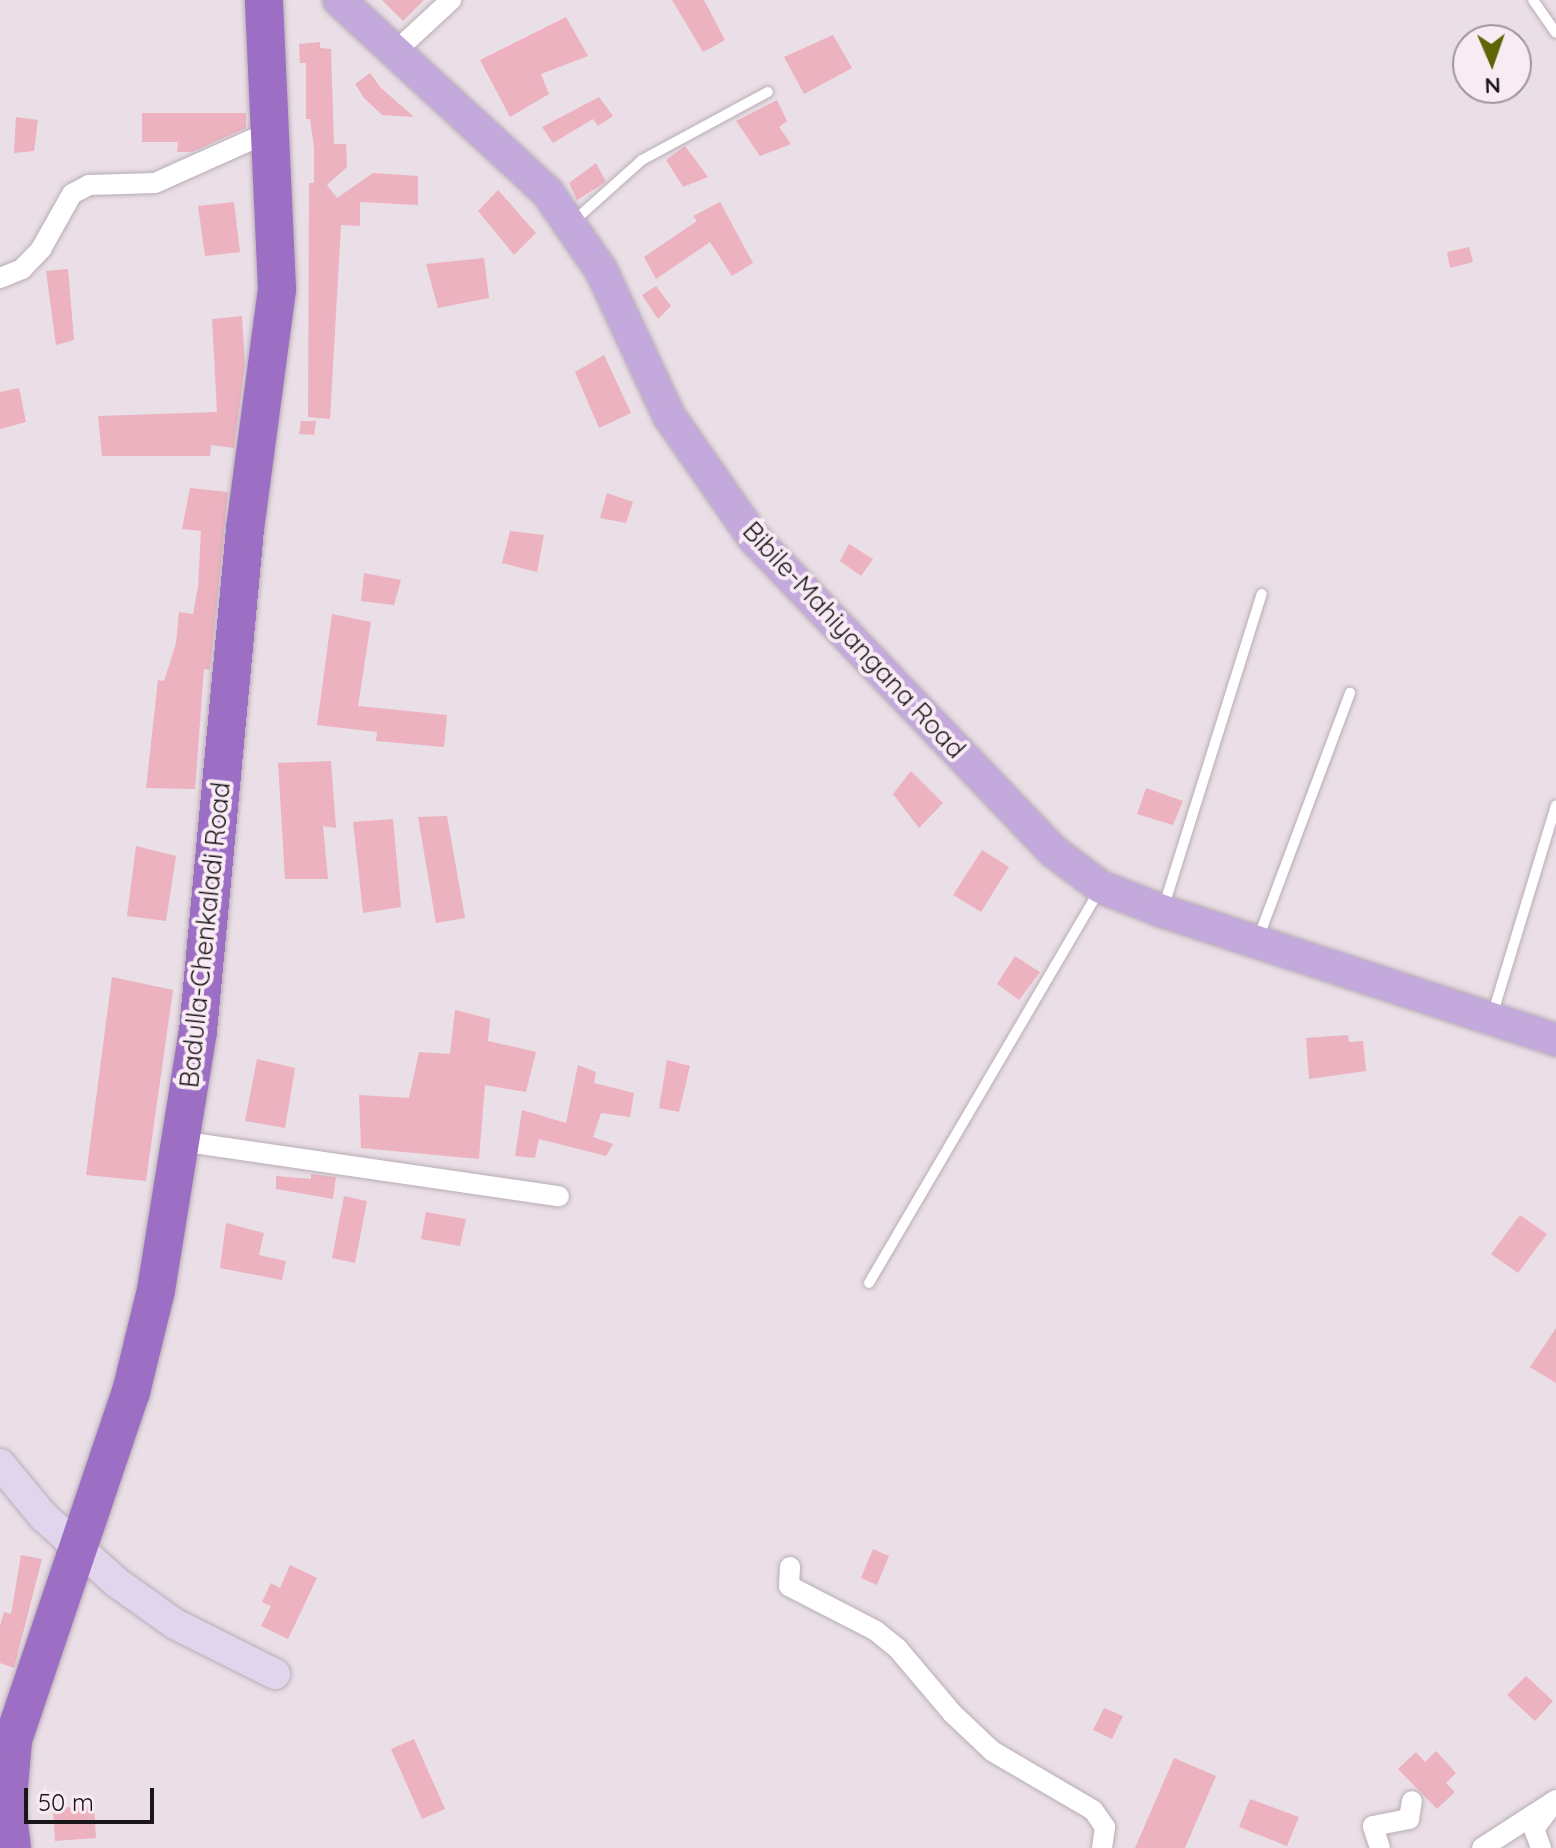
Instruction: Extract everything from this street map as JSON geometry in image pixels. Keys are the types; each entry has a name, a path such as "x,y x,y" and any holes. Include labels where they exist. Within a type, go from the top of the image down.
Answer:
{"highway":[{"name":"Badulla-Chenkaladi Road","path":"12,1848 7,1809 13,1740 55,1628 76,1549 131,1392 156,1290 198,1031 245,529 277,289 267,133 264,0"}],"main road":[{"name":"Bibile-Mahiyangana Road","path":"339,0 510,154 572,223 601,270 669,416 753,537 1053,851 1101,887 1162,911 1556,1040"}],"street":[{"path":"397,50 451,0"},
{"path":"0,278 22,269 41,249 72,194 80,189 155,183 267,133"},
{"path":"180,1141 559,1196"},
{"path":"0,1464 76,1549 175,1624 275,1674"},
{"path":"790,1567 789,1586 876,1631 898,1649 952,1713 992,1751 1093,1810 1105,1827 1102,1848"},
{"path":"1482,1848 1556,1800"},
{"path":"1541,1848 1534,1829 1556,1800"},
{"path":"1380,1848 1373,1826 1409,1819 1412,1801"}],"lane":[{"path":"1533,0 1556,33"},
{"path":"572,223 642,160 768,92"},
{"path":"1162,911 1262,594"},
{"path":"1257,940 1350,693"},
{"path":"1492,1018 1556,805"},
{"path":"869,1283 1101,887"}],"building":[{"path":"382,0 424,0 403,21"},
{"path":"672,0 704,0 725,40 703,52"},
{"path":"566,17 588,56 541,74 549,94 510,117 480,60"},
{"path":"833,35 852,68 804,94 784,57"},
{"path":"320,42 320,48 331,49 334,144 346,144 347,167 327,185 337,198 373,173 418,176 418,205 360,202 360,226 341,225 330,419 308,417 309,183 314,183 314,148 310,119 306,119 306,63 300,63 299,44"},
{"path":"370,73 380,87 414,117 382,115 364,98 355,84"},
{"path":"599,97 613,116 598,126 593,119 553,143 542,127"},
{"path":"777,100 787,121 779,127 791,144 760,156 736,121"},
{"path":"142,113 246,113 246,128 192,152 177,152 178,142 142,142"},
{"path":"16,117 38,120 34,151 14,153"},
{"path":"685,146 708,177 683,187 666,160"},
{"path":"596,163 606,182 577,200 569,183"},
{"path":"498,190 536,233 514,255 478,211"},
{"path":"234,202 240,252 205,256 198,206"},
{"path":"720,202 753,263 732,276 710,242 656,279 644,257 697,221 693,216"},
{"path":"1469,247 1473,262 1450,268 1447,252"},
{"path":"484,258 489,298 438,308 426,264"},
{"path":"68,269 74,340 56,345 46,271"},
{"path":"656,286 671,306 658,319 642,295"},
{"path":"242,316 245,364 234,448 211,445 210,456 102,456 98,416 217,412 212,319"},
{"path":"604,355 631,413 599,428 575,372"},
{"path":"19,388 26,422 0,429 0,392"},
{"path":"301,421 316,421 314,435 299,434"},
{"path":"190,488 228,492 210,670 204,669 195,789 146,788 158,680 164,681 176,643 179,612 193,614 198,587 201,531 182,529"},
{"path":"607,493 633,502 626,523 600,518"},
{"path":"510,531 544,535 537,572 502,563"},
{"path":"849,544 873,559 861,576 840,561"},
{"path":"364,573 401,580 394,605 361,601"},
{"path":"332,614 371,622 358,706 447,715 444,747 376,741 377,732 317,725"},
{"path":"331,761 336,828 323,826 328,879 285,879 278,763"},
{"path":"911,771 943,803 919,828 893,794"},
{"path":"1146,788 1183,801 1173,825 1137,814"},
{"path":"447,816 465,918 436,923 418,817"},
{"path":"393,819 401,907 363,913 353,822"},
{"path":"136,846 176,856 166,921 127,916"},
{"path":"982,850 1009,867 981,912 953,895"},
{"path":"1015,956 1040,972 1019,1000 997,984"},
{"path":"112,977 173,990 146,1181 86,1175"},
{"path":"455,1010 490,1019 488,1041 536,1052 526,1092 485,1085 479,1159 361,1148 359,1095 409,1098 419,1052 450,1054"},
{"path":"1348,1035 1349,1042 1363,1041 1366,1071 1309,1079 1306,1038"},
{"path":"257,1059 295,1068 285,1128 245,1121"},
{"path":"667,1060 690,1066 679,1112 659,1108"},
{"path":"578,1065 596,1072 594,1083 634,1093 630,1117 601,1113 593,1137 613,1144 606,1156 539,1139 535,1158 515,1156 522,1110 566,1123"},
{"path":"311,1174 336,1177 333,1199 276,1189 276,1176 311,1179"},
{"path":"344,1196 367,1201 355,1263 332,1258"},
{"path":"426,1212 466,1219 460,1246 421,1239"},
{"path":"1520,1215 1547,1234 1518,1273 1491,1254"},
{"path":"226,1223 264,1233 259,1255 286,1261 282,1280 220,1268"},
{"path":"1556,1328 1556,1383 1530,1367"},
{"path":"873,1549 889,1556 877,1585 861,1578"},
{"path":"21,1555 42,1559 14,1668 0,1663 0,1626 4,1612 11,1614"},
{"path":"290,1565 317,1578 288,1639 261,1626 271,1606 262,1602 271,1583 280,1588"},
{"path":"1526,1676 1553,1701 1535,1721 1507,1695"},
{"path":"1104,1708 1123,1716 1112,1739 1093,1730"},
{"path":"414,1739 445,1809 422,1819 391,1749"},
{"path":"1436,1751 1456,1773 1446,1783 1455,1792 1437,1809 1398,1769 1416,1752 1425,1762"},
{"path":"1174,1758 1216,1776 1185,1848 1135,1848"},
{"path":"1250,1799 1299,1817 1287,1846 1239,1827"},
{"path":"94,1806 96,1838 55,1841 53,1808"}]}
